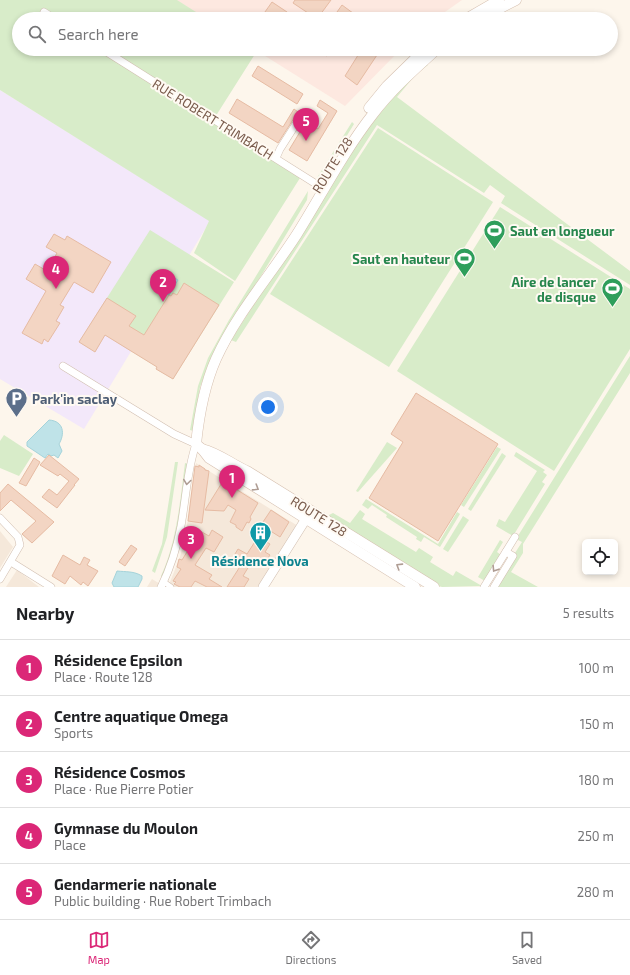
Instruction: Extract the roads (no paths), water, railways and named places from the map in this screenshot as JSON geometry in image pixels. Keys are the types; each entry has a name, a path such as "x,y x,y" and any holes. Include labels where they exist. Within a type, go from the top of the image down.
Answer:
{"main road":[{"path":"478,12 499,0"},
{"path":"493,12 516,0"},
{"name":"ROUTE 128","path":"418,56 387,86 355,127 276,265 254,293 223,345 209,376 199,415 199,446 210,458 434,587"},
{"name":"ROUTE 128","path":"321,187 381,103 429,56"},
{"name":"ROUTE 128","path":"308,515 415,587"}],"street":[{"name":"RUE ROBERT TRIMBACH","path":"113,56 321,187"},
{"path":"276,158 280,149 303,113"},
{"path":"64,366 174,434 199,446 190,464 177,547 170,569 162,585 171,587"},
{"path":"263,587 308,515"},
{"path":"0,518 20,541 19,549 0,579"},
{"path":"485,586 514,538"},
{"path":"494,587 513,556 506,552"},
{"path":"11,562 51,587"}],"water":[{"path":"168,274 178,280 169,295 159,289"},
{"path":"49,420 58,423 62,429 62,436 59,444 62,451 58,458 54,455 51,456 48,454 45,458 27,446 27,442"},
{"path":"117,571 133,572 142,576 138,587 114,587 112,583"}],"place":[{"name":"Gendarmerie nationale","path":"306,141"},
{"name":"Saut en longueur","path":"494,250"},
{"name":"Saut en hauteur","path":"465,278"},
{"name":"Gymnase du Moulon","path":"56,289"},
{"name":"Centre aquatique Omega","path":"163,302"},
{"name":"Aire de lancer de disque","path":"612,308"},
{"name":"Park'in saclay","path":"17,418"},
{"name":"Résidence Epsilon","path":"232,498"},
{"name":"Résidence Nova","path":"260,552"},
{"name":"Résidence Cosmos","path":"191,559"}]}
